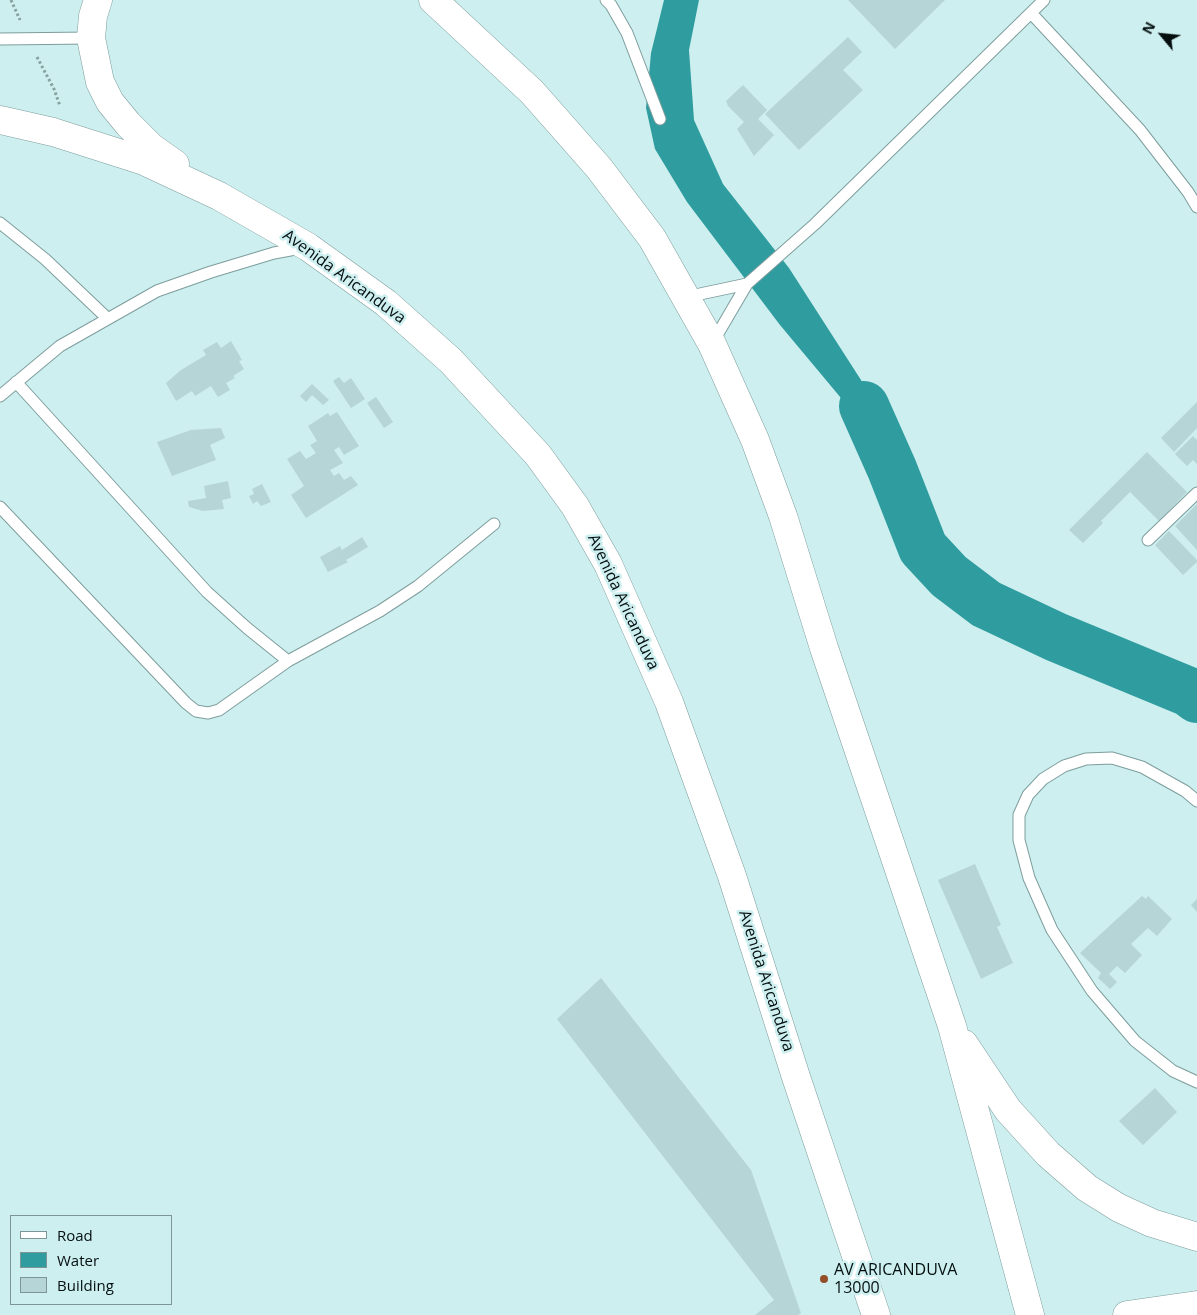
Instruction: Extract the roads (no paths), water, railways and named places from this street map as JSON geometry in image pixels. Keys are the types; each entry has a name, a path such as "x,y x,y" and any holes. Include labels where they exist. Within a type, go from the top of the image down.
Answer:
{"main road":[{"path":"98,0 93,16 91,38 100,82 110,102 128,124 151,147 219,196"},
{"path":"433,0 532,92 599,168 652,238 712,344 755,440 783,516 827,658 952,1026 1030,1315"},
{"name":"Avenida Aricanduva","path":"0,120 65,136 144,161 219,196 308,247 386,303 451,361 538,455 575,506 608,564 669,702 732,876 796,1077 876,1315"},
{"path":"952,1026 1008,1110 1048,1154 1087,1188 1119,1208 1152,1223 1197,1237"},
{"path":"1127,1315 1197,1305"}],"lane":[{"path":"606,0 611,5 627,33 660,119"},
{"path":"712,344 748,284 944,100 1044,0"},
{"path":"1031,13 1140,130 1188,192 1197,207"},
{"path":"0,39 91,38"},
{"path":"0,223 45,259 107,318"},
{"path":"0,396 60,346 157,291 274,253 308,247"},
{"path":"686,297 748,284"},
{"path":"16,382 207,592 288,661"},
{"path":"1148,540 1197,493"},
{"path":"0,507 186,703 196,711 208,713 219,710 288,661 380,611 418,586 494,524"},
{"path":"1197,801 1185,791 1142,767 1112,758 1086,759 1064,766 1043,779 1028,795 1019,815 1018,840 1029,878 1052,930 1092,991 1135,1041 1173,1071 1197,1082"}],"water":[{"path":"664,0 699,0 689,50 694,120 723,184 789,268 870,394 887,431 892,469 875,447 856,416 780,325 687,202 655,149 646,108 651,53"}],"waterway":[{"path":"864,406 892,469 923,548 949,576 986,604 1056,637 1189,692 1197,698"}],"place":[{"name":"AV ARICANDUVA 13000","path":"824,1279"}]}
